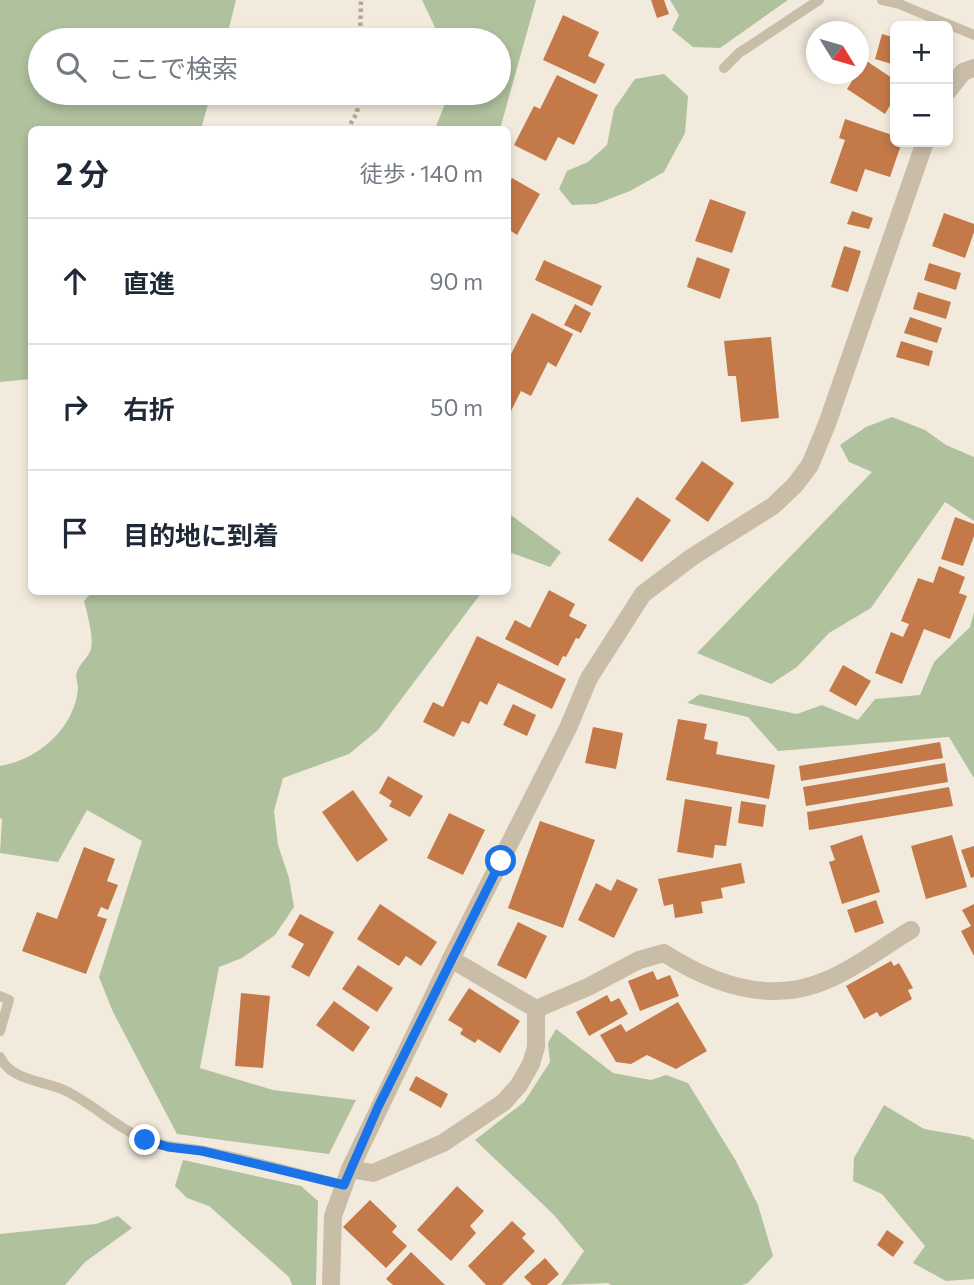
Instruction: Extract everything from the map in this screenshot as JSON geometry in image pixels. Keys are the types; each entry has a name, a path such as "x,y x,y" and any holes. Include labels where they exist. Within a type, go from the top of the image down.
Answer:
{"street":[{"path":"953,85 963,72 974,68"},
{"path":"331,1285 333,1216 347,1177 451,959 568,728 589,678 643,594 692,557 773,506 795,485 810,465 827,424 923,147"},
{"path":"536,1009 588,987 639,960 664,953 692,971 739,987 779,992 799,989 828,980 911,930"},
{"path":"451,959 536,1009"},
{"path":"347,1177 373,1172 443,1143 503,1102 519,1085 531,1064 536,1047 536,1009"}],"lane":[{"path":"724,68 739,52 819,0"},
{"path":"882,0 899,4 974,35"},
{"path":"0,996 9,1000 0,1031"},
{"path":"0,1057 13,1073 82,1099 119,1127 145,1140 168,1147 347,1177"}],"path":[{"path":"360,28 361,0"},
{"path":"349,126 357,113 358,105"}],"green space":[{"path":"0,0 236,0 229,28 28,28 28,105 208,105 202,126 28,126 28,379 0,382"},
{"path":"422,0 536,0 511,90 511,28 435,28"},
{"path":"670,0 788,0 720,48 693,47 672,30 679,15"},
{"path":"664,74 688,96 685,133 664,172 630,191 596,204 572,205 559,189 567,171 588,162 607,145 614,109 635,79"},
{"path":"444,105 507,105 501,126 436,126"},
{"path":"892,417 925,430 946,445 974,457 974,521 945,502 871,608 829,633 797,667 771,684 697,653 872,472 849,462 840,445 866,427"},
{"path":"511,515 561,552 550,567 512,553"},
{"path":"89,595 480,595 378,730 349,754 283,778 274,811 278,845 289,878 294,907 275,935 242,958 219,967 200,1068 273,1090 356,1100 329,1154 177,1134 113,1012 99,977 142,841 87,810 58,862 0,853 0,766 14,763 41,749 62,729 70,716 78,688 77,672 92,644 84,601"},
{"path":"974,612 974,778 949,737 778,751 748,717 687,703 700,694 797,714 822,705 858,720 875,699 920,695 934,662 970,627"},
{"path":"556,1029 613,1073 651,1080 666,1075 688,1083 736,1161 758,1205 773,1256 748,1283 561,1285 584,1251 553,1214 475,1140 524,1102 550,1062 548,1043"},
{"path":"884,1105 924,1129 974,1140 974,1279 946,1281 913,1263 925,1246 882,1194 853,1181 854,1158"},
{"path":"183,1160 301,1186 318,1201 316,1285 292,1285 289,1277 209,1206 187,1198 175,1186"},
{"path":"118,1216 132,1228 85,1262 65,1285 0,1285 0,1234 96,1224"}],"building":[{"path":"651,0 664,0 669,14 657,18"},
{"path":"563,15 599,32 588,56 605,64 595,84 543,60"},
{"path":"882,34 890,36 890,64 875,59"},
{"path":"869,63 890,77 890,106 885,114 847,89 850,84 869,84"},
{"path":"557,75 598,95 574,145 558,137 546,161 514,145 534,106 540,109"},
{"path":"845,119 890,134 890,147 900,147 890,177 865,169 857,192 830,183 845,140 839,138"},
{"path":"511,180 540,194 517,235 511,231"},
{"path":"710,199 746,212 732,253 695,241"},
{"path":"852,211 873,218 869,229 847,224"},
{"path":"944,213 974,224 965,258 932,246"},
{"path":"844,246 861,251 848,292 831,287"},
{"path":"697,257 730,269 720,299 687,287"},
{"path":"544,260 602,286 592,306 535,280"},
{"path":"929,263 961,273 956,290 924,280"},
{"path":"918,292 951,302 946,319 913,309"},
{"path":"575,304 591,313 581,333 564,325"},
{"path":"532,313 573,334 556,367 548,362 531,396 521,391 511,411 511,354"},
{"path":"910,317 942,328 937,343 904,333"},
{"path":"771,337 779,418 741,422 736,376 728,376 724,341"},
{"path":"901,341 933,351 929,366 896,357"},
{"path":"702,461 734,483 708,522 675,499"},
{"path":"637,497 671,520 642,562 608,540"},
{"path":"955,517 974,524 974,536 963,566 941,559"},
{"path":"939,566 965,577 959,593 967,596 950,639 924,629 902,684 875,673 891,632 903,637 909,624 901,621 918,578 933,583"},
{"path":"549,590 575,604 569,616 587,625 558,666 505,639 515,620 530,628"},
{"path":"477,636 566,679 552,709 498,683 487,705 480,701 469,724 462,721 454,737 423,722 433,702 443,707"},
{"path":"843,665 871,681 856,706 829,691"},
{"path":"513,704 536,715 527,736 503,725"},
{"path":"678,719 707,724 704,739 718,742 716,754 775,765 769,799 666,780"},
{"path":"593,727 623,733 616,769 585,763"},
{"path":"940,742 943,758 801,781 799,766"},
{"path":"945,763 948,782 806,806 803,787"},
{"path":"388,776 423,796 410,817 389,806 392,801 379,793"},
{"path":"949,787 953,806 809,830 807,812"},
{"path":"353,790 388,840 357,862 322,812"},
{"path":"685,799 732,807 726,846 715,845 713,858 677,852"},
{"path":"741,801 766,805 763,827 738,823"},
{"path":"449,813 485,830 463,875 427,858"},
{"path":"540,821 595,840 563,928 508,908"},
{"path":"862,835 880,892 842,904 829,862 835,860 830,846"},
{"path":"952,835 967,887 926,899 911,846"},
{"path":"974,846 974,877 971,878 961,850"},
{"path":"84,847 115,859 107,881 118,885 108,910 101,907 97,916 107,919 86,974 22,951 37,912 57,919"},
{"path":"741,863 745,883 721,888 723,898 701,902 703,913 675,918 673,904 664,906 658,879"},
{"path":"617,879 638,889 614,938 578,920 596,883 611,891"},
{"path":"876,900 884,923 855,933 847,910"},
{"path":"380,904 437,942 421,966 406,956 399,966 357,939"},
{"path":"974,904 974,956 961,931 971,926 962,910"},
{"path":"300,914 334,932 309,977 291,967 304,944 288,935"},
{"path":"518,922 547,936 526,979 497,965"},
{"path":"891,961 894,966 899,963 913,988 908,990 912,999 880,1017 877,1012 864,1019 846,986"},
{"path":"358,965 393,988 377,1012 342,989"},
{"path":"653,971 657,980 670,975 679,996 640,1011 628,981"},
{"path":"469,988 520,1021 500,1053 478,1039 475,1043 460,1034 463,1029 448,1020"},
{"path":"241,993 270,996 263,1068 235,1066"},
{"path":"607,995 611,1002 619,998 628,1014 589,1036 576,1012"},
{"path":"334,1001 370,1027 353,1052 316,1025"},
{"path":"678,1002 707,1051 676,1069 647,1055 631,1064 616,1062 600,1035 621,1024 626,1032"},
{"path":"416,1076 448,1094 441,1108 409,1090"},
{"path":"457,1186 484,1211 470,1226 476,1233 451,1261 417,1230"},
{"path":"370,1200 397,1226 392,1232 407,1246 386,1268 343,1227"},
{"path":"512,1221 526,1234 522,1238 535,1251 502,1285 486,1285 468,1266"},
{"path":"887,1230 904,1242 893,1257 877,1245"},
{"path":"411,1252 445,1285 393,1285 386,1279"},
{"path":"545,1258 559,1274 547,1285 532,1285 524,1277"}],"route":[{"path":"145,1140 344,1185 378,1107 501,861"}]}
